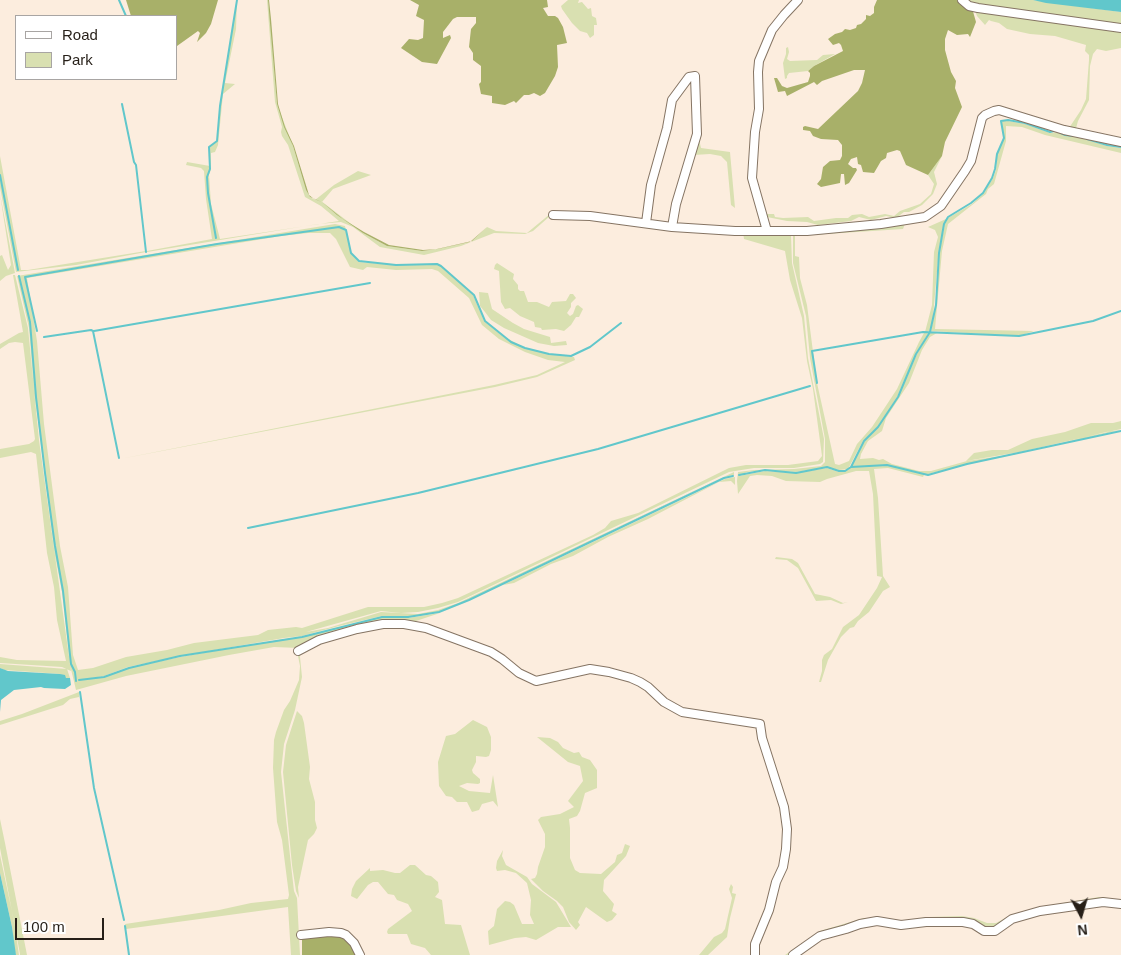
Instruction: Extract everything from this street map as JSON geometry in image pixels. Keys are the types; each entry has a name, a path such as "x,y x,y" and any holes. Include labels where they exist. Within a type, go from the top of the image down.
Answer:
{"street":[{"path":"767,231 752,178 758,108 758,72 760,61 772,30 798,0"},
{"path":"962,0 969,6 978,8 1121,28"},
{"path":"646,222 651,186 667,128 672,100 689,77 695,76 697,134 676,204 672,227"},
{"path":"554,215 590,216 672,227 767,231 807,231 862,226 919,218 931,214 946,200 966,171 971,161 980,123 985,115 994,111 999,110 1064,130 1121,142"},
{"path":"298,651 319,640 350,631 383,624 404,624 433,631 491,652 519,673 536,681 590,669 609,672 640,682 664,702 682,712 760,724 764,745 784,807 788,829 783,867 776,882 769,910 756,944 755,955"},
{"path":"793,955 820,936 877,921 901,925 926,922 963,922 972,924 984,931 995,931 1012,919 1040,911 1103,902 1121,904"},
{"path":"301,935 329,932 341,933 354,943 360,955"}],"green space":[{"path":"126,0 218,0 211,24 206,33 197,42 200,33 198,31 178,45 178,15 131,15"},
{"path":"237,0 236,29 225,83 235,84 223,94 218,145 215,152 211,153 211,169 209,175 211,204 220,239 304,226 147,252 212,239 204,171 201,168 186,165 187,162 210,166 209,147 217,141 220,106"},
{"path":"267,0 277,104 310,197 315,200 334,185 358,171 371,175 333,189 322,202 363,233 387,246 422,251 471,242 487,227 496,231 527,233 550,214 533,231 525,234 494,233 461,246 424,255 380,247 353,227 341,222 321,224 339,221 321,206 305,197 288,145 282,136 282,127 275,102"},
{"path":"268,0 278,104 285,127 294,146 309,195 313,198 310,197 306,190 293,146 284,127 277,104"},
{"path":"410,0 547,0 548,7 543,8 548,16 558,18 563,27 567,43 557,45 558,67 545,93 540,96 534,93 524,95 516,103 514,101 505,105 492,103 492,96 481,94 479,84 481,82 481,66 473,60 473,53 469,47 471,29 476,23 476,17 457,17 453,19 443,32 443,38 450,35 451,38 437,64 422,62 401,48 409,39 418,40 423,38 424,20 416,16 419,5"},
{"path":"568,0 579,0 578,3 582,2 588,9 591,8 592,16 596,18 597,25 594,25 594,35 590,38 587,33 580,31 572,23 562,9 561,6"},
{"path":"877,0 961,0 972,8 976,22 970,37 968,34 957,35 948,30 945,39 945,50 951,72 956,81 955,88 962,107 945,142 942,156 928,175 906,165 900,151 897,150 887,153 886,158 881,161 874,173 863,172 861,165 858,164 857,157 851,159 848,164 857,170 849,183 845,185 844,174 841,174 840,183 821,187 817,184 821,179 823,167 830,161 840,160 842,145 838,140 821,139 813,136 810,131 803,130 803,127 818,129 858,91 865,70 854,70 822,81 817,85 814,82 787,96 785,91 778,92 774,78 777,78 782,86 787,88 808,82 810,73 808,71 843,51 839,43 833,45 828,39 845,29 856,28 857,25 866,19 866,15 870,16 874,13"},
{"path":"963,0 1033,0 1121,12 1121,27 986,9"},
{"path":"974,8 1121,29 1121,48 1106,51 1097,49 1093,54 1090,66 1089,100 1078,121 1075,132 999,110 982,116 987,111 999,108 1069,128 1086,99 1089,55 1085,51 1086,45 1055,36 1030,34 1007,29 999,23 989,20 985,25 977,16"},
{"path":"788,47 787,59 790,61 817,60 823,55 835,54 808,71 789,73 785,79 783,63 786,48"},
{"path":"1003,120 1025,124 1050,133 1058,132 1065,136 1075,136 1107,146 1121,148 1121,153 1045,135 1022,127 1006,126 1006,141 994,184 988,189 986,194 948,224 942,251 935,329 1034,331 1019,336 931,331 936,305 939,253 945,224 948,218 972,204 983,194 993,178 996,170 997,154 1004,138 1001,124"},
{"path":"698,135 701,148 730,152 735,208 731,205 727,162 721,156 710,154 694,155 680,202"},
{"path":"0,156 21,270 146,252 76,265 16,272 0,187"},
{"path":"942,156 934,172 937,184 933,194 922,205 909,212 904,212 896,218 886,216 871,220 859,217 851,221 818,225 767,217 766,214 774,214 775,217 783,218 808,217 814,221 848,218 852,215 862,214 869,217 885,214 894,216 900,211 920,204 931,194 934,184 928,175"},
{"path":"0,194 15,273 6,276 0,281 0,256 2,255 8,270 11,265"},
{"path":"322,202 343,219 389,245 423,250 436,249 422,251 387,246 363,233 337,215"},
{"path":"946,219 939,248 933,317 930,331 925,332 932,305 934,252 938,237 935,230 928,227"},
{"path":"906,221 903,229 795,236 795,256 799,257 800,278 807,305 817,383 835,464 839,465 849,461 857,444 872,427 897,389 924,333 929,332 916,353 897,397 887,413 878,426 863,441 848,469 839,470 827,467 796,472 765,470 747,472 739,476 765,471 796,473 827,468 839,472 848,470 864,442 878,427 898,397 917,354 930,332 937,333 930,337 922,350 909,383 886,418 882,431 868,441 860,459 883,459 892,464 919,471 931,471 967,461 1019,453 967,464 924,475 923,477 888,468 874,469 878,498 883,576 890,587 883,591 869,612 841,637 828,660 821,682 819,682 824,655 832,649 843,627 859,615 882,577 877,576 873,494 869,471 856,471 820,482 786,481 772,476 750,476 738,494 738,472 754,470 794,469 821,466 825,462 825,439 810,358 806,316 793,263 793,235"},
{"path":"335,224 345,226 351,253 359,262 396,265 437,264 473,295 484,321 503,336 525,348 549,354 574,357 575,360 537,377 495,387 120,459 494,385 537,375 565,362 548,360 525,352 499,339 482,325 469,298 438,271 432,269 396,270 367,267 363,270 350,267 336,239 330,233 281,236 27,278 37,341 44,424 60,546 68,587 73,655 78,670 93,668 126,657 194,643 258,635 268,630 302,628 368,607 424,607 442,603 458,598 593,535 605,528 611,521 638,513 729,468 746,465 788,465 818,461 822,456 802,318 790,280 785,251 744,239 743,232 790,234 791,236 792,263 804,316 808,358 824,439 823,462 794,468 754,468 729,472 458,602 418,612 381,611 306,632 328,628 381,612 418,614 458,603 734,472 734,475 724,477 468,600 439,612 408,617 382,616 302,636 180,656 128,667 104,676 86,679 104,677 129,668 180,657 302,637 382,617 408,618 440,613 410,623 394,622 299,648 274,647 229,655 126,676 76,690 70,665 62,592 55,555 34,390 29,328 17,276"},
{"path":"471,241 470,242 436,249"},
{"path":"497,263 514,274 513,279 518,285 518,289 524,291 528,302 537,302 549,307 552,302 566,301 570,294 573,294 576,298 571,303 567,313 570,316 573,314 578,305 583,309 579,317 576,317 564,331 556,329 542,330 535,327 534,322 520,316 510,308 505,309 501,302 499,271 494,269"},
{"path":"13,275 15,275 28,328 39,440 71,671 62,667 0,663 0,657 17,660 66,661 57,620 54,587 47,553 36,454 31,452 0,458 0,449 29,444 35,439 23,343 9,343 0,349 0,344 23,332"},
{"path":"479,292 488,293 492,309 513,323 524,329 550,337 551,343 566,341 567,345 554,346 538,343 504,328 491,320 480,306"},
{"path":"1121,421 1121,429 1020,452 966,461 974,453 1008,450 1032,439 1065,432 1091,423"},
{"path":"1121,430 1029,451 1106,432"},
{"path":"735,477 735,485 731,481 719,482 573,556 551,564 514,583 503,585 725,479"},
{"path":"776,557 792,559 798,563 815,594 830,597 843,603 848,602 841,604 831,600 816,601 798,568 787,560 775,559"},
{"path":"294,650 298,652 300,657 302,677 295,710 284,744 281,772 294,891 297,898 300,955 291,955 288,907 126,929 125,924 219,910 251,903 288,899 282,840 277,822 273,768 276,732 284,710 299,680 300,666 298,656"},
{"path":"0,664 67,669 70,678 60,674 4,670 0,668"},
{"path":"79,692 79,697 70,699 63,705 0,725 0,721"},
{"path":"297,711 302,716 304,723 310,767 309,779 315,802 317,828 308,840 298,887 299,898 292,865 283,772 286,745"},
{"path":"473,720 487,727 491,737 491,750 489,756 476,756 476,762 472,770 480,779 480,783 467,783 459,786 469,791 490,793 493,775 498,807 493,801 482,804 479,810 472,812 467,802 457,802 452,797 446,796 439,786 438,762 446,736 455,734"},
{"path":"537,737 550,738 558,742 563,748 574,753 579,752 582,757 590,760 597,770 597,788 585,793 577,816 569,819 570,858 575,870 580,873 601,874 615,862 617,855 622,853 625,844 630,846 626,856 604,880 603,891 614,904 612,911 617,914 612,920 607,922 586,907 578,922 580,925 576,930 569,922 563,907 531,879 535,878 537,874 545,847 545,834 538,820 541,817 560,814 574,807 568,801 583,781 580,766 568,762"},
{"path":"0,819 27,955 20,955 0,848"},
{"path":"503,850 502,856 506,865 527,877 532,884 556,902 571,927 558,927 536,940 526,937 515,938 489,945 488,931 494,926 497,909 505,901 514,905 522,924 534,924 530,915 531,900 527,883 516,873 505,870 497,871 497,861"},
{"path":"0,855 19,955 16,955 14,948 12,927 0,873"},
{"path":"410,865 415,865 426,875 431,876 438,882 439,892 435,897 442,900 445,924 461,925 470,955 431,955 425,948 411,944 407,934 388,934 388,929 412,911 408,904 397,900 394,895 388,894 378,882 368,885 357,899 351,896 356,881 370,868 370,871 383,870 400,873"},
{"path":"731,884 733,887 732,893 736,894 727,937 708,955 699,955 714,937 725,929 732,898 729,889"},
{"path":"1099,897 1121,900 1121,903 1040,909 995,930 985,929 973,922 911,923 877,920 820,935 790,955 785,955 820,931 864,918 899,921 929,917 962,916 987,923 996,923 1011,915 1039,907"},
{"path":"302,936 345,936 359,955 302,955"}],"water":[{"path":"1033,0 1121,0 1121,12 1046,3"},
{"path":"0,668 8,671 65,675 66,678 70,678 71,685 65,689 41,687 14,690 1,700 0,712"},
{"path":"0,873 12,927 16,955 0,955"}],"waterway":[{"path":"119,0 126,15"},
{"path":"216,238 208,193 209,147 217,141 220,106 237,0"},
{"path":"122,104 136,165 146,252"},
{"path":"739,475 765,470 796,473 827,467 845,471 851,467 864,441 878,427 898,397 916,354 930,332 936,305 939,253 944,224 948,217 983,193 992,178 997,154 1004,138 1001,121 1008,120 1025,123 1050,132 1054,131"},
{"path":"1061,133 1075,136"},
{"path":"1087,139 1121,147"},
{"path":"0,175 18,270"},
{"path":"37,331 25,277 217,244 339,227 346,230 351,253 359,261 396,265 437,264 441,266 474,295 485,321 511,342 525,348 549,354 571,356 590,347 621,323"},
{"path":"19,276 30,322 45,473 63,591 71,664 75,672 76,681"},
{"path":"94,331 370,283"},
{"path":"817,383 812,351 923,332 1019,336 1093,321 1121,311"},
{"path":"44,337 93,331 119,458"},
{"path":"248,528 418,493 598,449 810,386"},
{"path":"851,467 887,465 928,475 967,464 1121,431"},
{"path":"79,680 104,677 129,668 180,656 302,637 382,617 408,617 439,612 469,600 724,478 733,476"},
{"path":"80,692 94,788 124,920"},
{"path":"125,926 129,955"}]}
